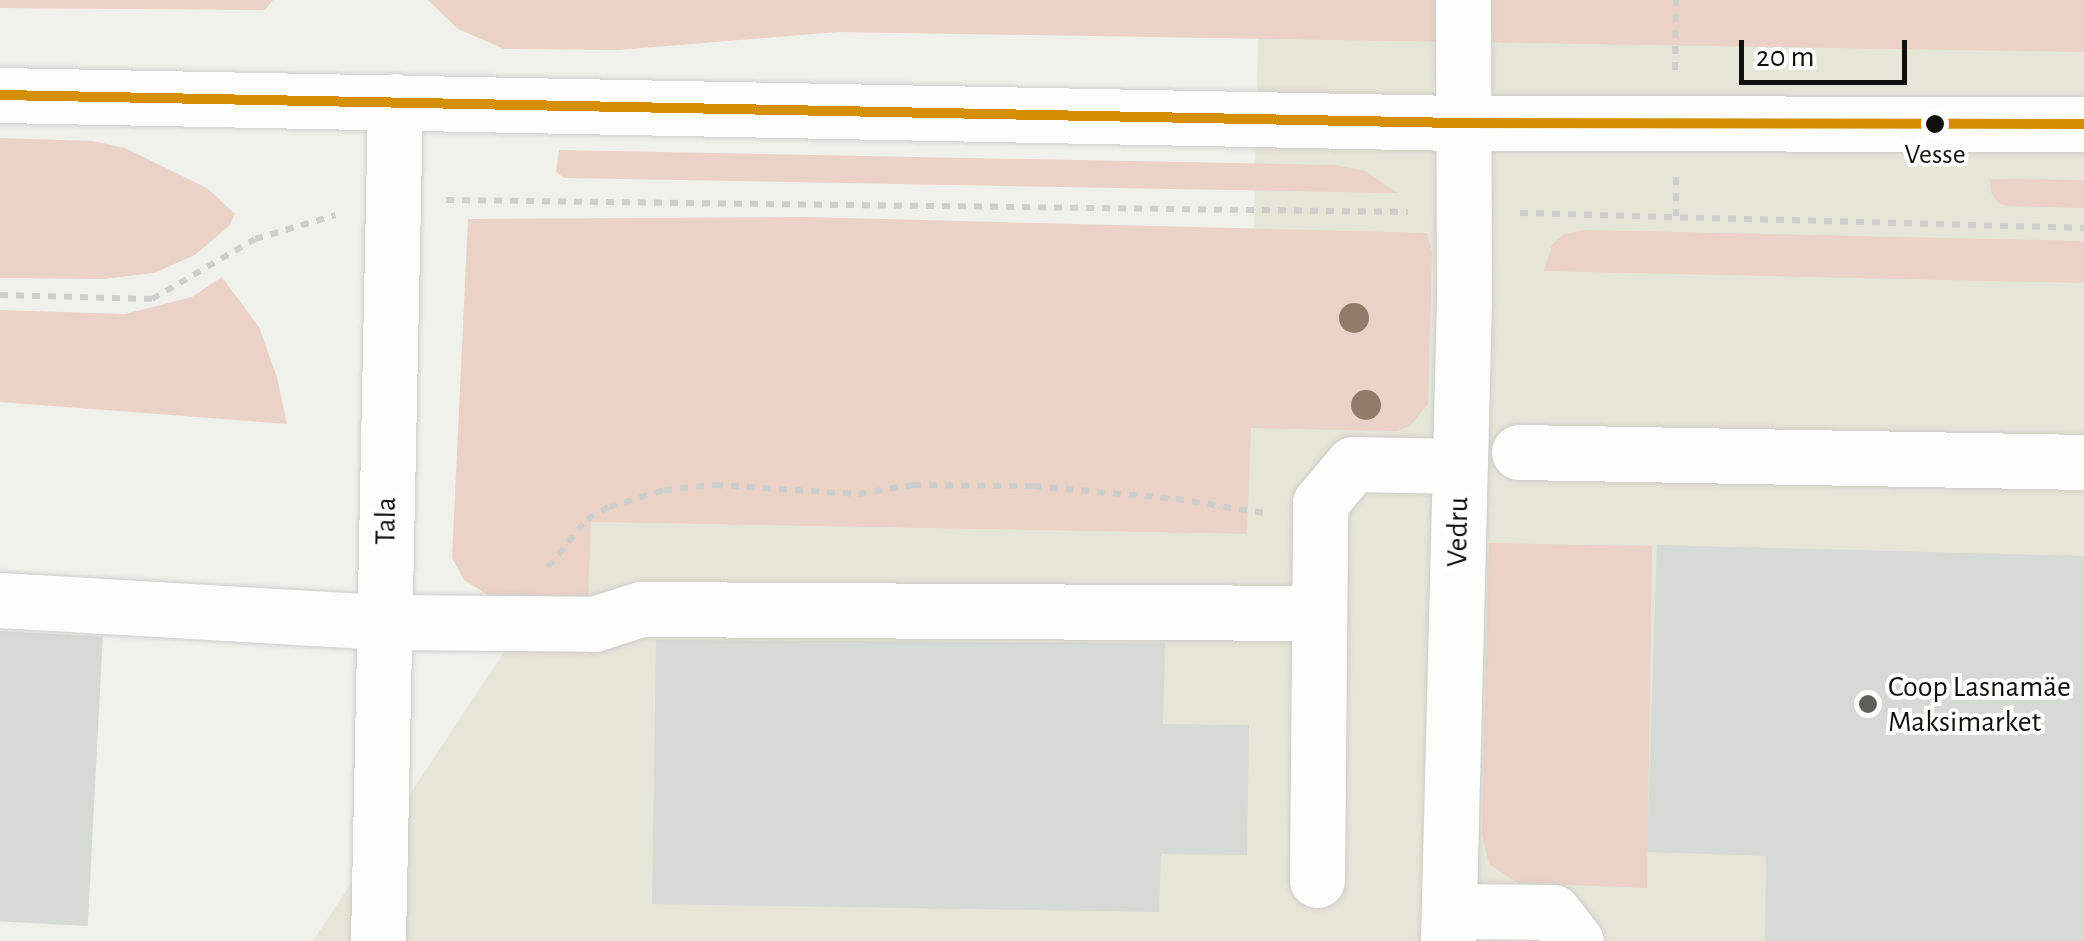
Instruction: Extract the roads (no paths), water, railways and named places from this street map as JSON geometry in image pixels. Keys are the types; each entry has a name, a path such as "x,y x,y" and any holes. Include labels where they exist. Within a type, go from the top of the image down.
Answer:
{"main road":[{"name":"Vedru","path":"1448,926 1460,466 1463,0"},
{"path":"0,95 1462,123 2084,124"},
{"name":"Tala","path":"378,941 395,102"},
{"path":"1519,452 2084,462"},
{"path":"1316,880 1320,503 1353,464 1460,466"},
{"path":"0,600 384,622 594,624 642,609 1318,613"},
{"path":"1448,926 1553,912 1576,941"}],"place":[{"name":"Vesse","path":"1935,124"},
{"name":"Coop Lasnamäe Maksimarket","path":"1868,704"}]}
